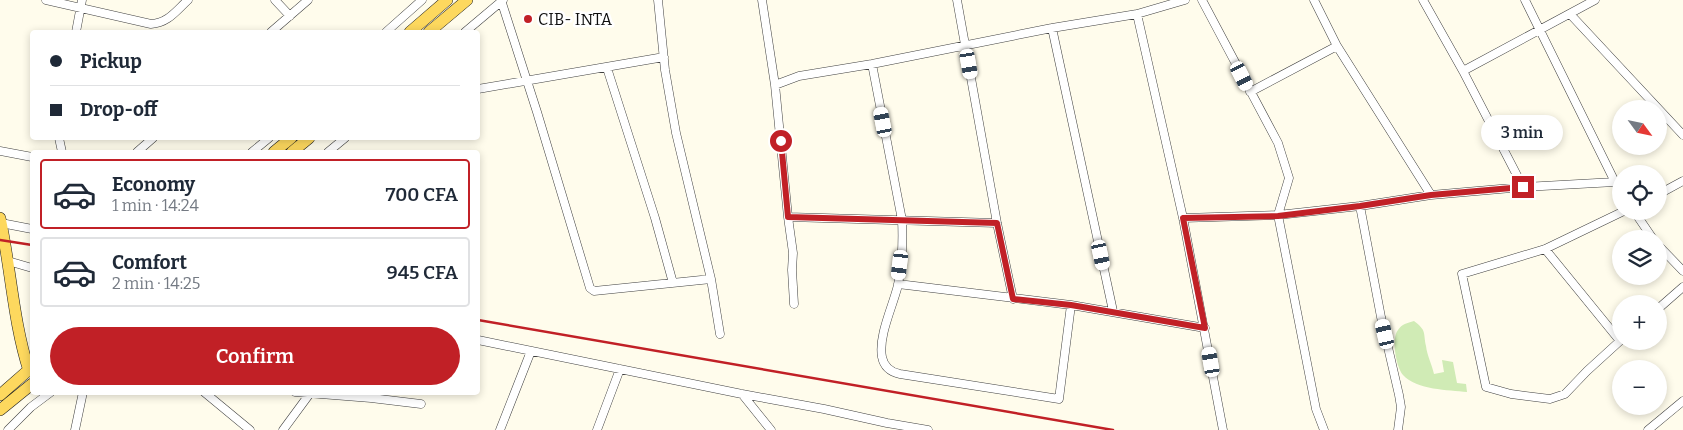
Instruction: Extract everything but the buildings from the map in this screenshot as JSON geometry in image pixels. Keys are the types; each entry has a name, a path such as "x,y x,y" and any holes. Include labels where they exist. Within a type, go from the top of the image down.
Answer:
{"main road":[{"path":"412,30 447,0"},
{"path":"431,30 467,0"},
{"path":"276,150 289,140"},
{"path":"294,150 307,140"},
{"path":"0,221 4,261 15,315 30,366"},
{"path":"0,395 30,370"},
{"path":"15,399 20,382 30,370"},
{"path":"0,382 0,395"},
{"path":"0,410 30,386"}],"street":[{"path":"46,0 81,4 151,24 159,24 168,20 188,0"},
{"path":"275,0 290,16"},
{"path":"274,30 308,0"},
{"path":"388,30 422,0"},
{"path":"468,30 502,1 510,0"},
{"path":"658,0 664,57 676,133 711,279 720,334"},
{"path":"762,0 775,85 788,217 794,253 792,270 794,304"},
{"path":"957,0 997,223 1013,299"},
{"path":"775,85 798,76 872,64 1052,28 1137,14 1185,0"},
{"path":"1202,0 1278,143 1289,178 1278,216 1316,409 1324,430"},
{"path":"1314,0 1337,46 1431,195"},
{"path":"1424,0 1523,187"},
{"path":"1525,0 1612,176"},
{"path":"1463,71 1595,0"},
{"path":"502,1 590,288 594,291 711,279"},
{"path":"76,30 81,4"},
{"path":"1137,14 1183,218 1223,430"},
{"path":"1570,14 1683,135"},
{"path":"1052,28 1113,311"},
{"path":"1250,92 1337,46"},
{"path":"480,89 664,57"},
{"path":"872,64 902,220 902,246 898,284 881,353 885,366 891,372 1059,399 1071,305"},
{"path":"607,68 655,218 673,283"},
{"path":"139,150 152,140"},
{"path":"254,150 267,140"},
{"path":"330,150 343,140"},
{"path":"0,151 30,157"},
{"path":"1183,218 1278,216 1431,195 1612,182"},
{"path":"1667,190 1683,182"},
{"path":"1360,206 1380,317 1400,395 1401,408 1398,430"},
{"path":"788,217 997,223"},
{"path":"1612,217 1545,249 1462,274 1486,387 1511,394 1550,399 1565,394 1612,350"},
{"path":"0,221 30,228"},
{"path":"1545,249 1612,330"},
{"path":"1667,254 1683,271"},
{"path":"4,261 30,268"},
{"path":"898,284 1113,311 1205,328"},
{"path":"1667,301 1683,287"},
{"path":"480,340 928,430"},
{"path":"500,430 531,351"},
{"path":"597,430 620,369"},
{"path":"742,394 771,430"},
{"path":"8,430 31,407 47,395"},
{"path":"75,430 82,395"},
{"path":"208,395 250,430"},
{"path":"283,430 310,395"},
{"path":"326,395 421,404"},
{"path":"1648,430 1683,401"},
{"path":"887,423 893,430"}],"green space":[{"path":"1414,321 1424,332 1427,353 1434,374 1444,372 1442,360 1453,362 1457,383 1466,384 1467,392 1442,390 1416,384 1400,371 1395,352 1396,334 1403,325"}],"railway":[{"path":"0,240 30,245"},
{"path":"480,320 1113,430"}],"place":[{"name":"CIB- INTA","path":"528,19"}],"route":[{"path":"781,141 788,217 997,223 1013,299 1035,300 1113,311 1205,328 1183,218 1278,216 1431,195 1523,187"}]}
